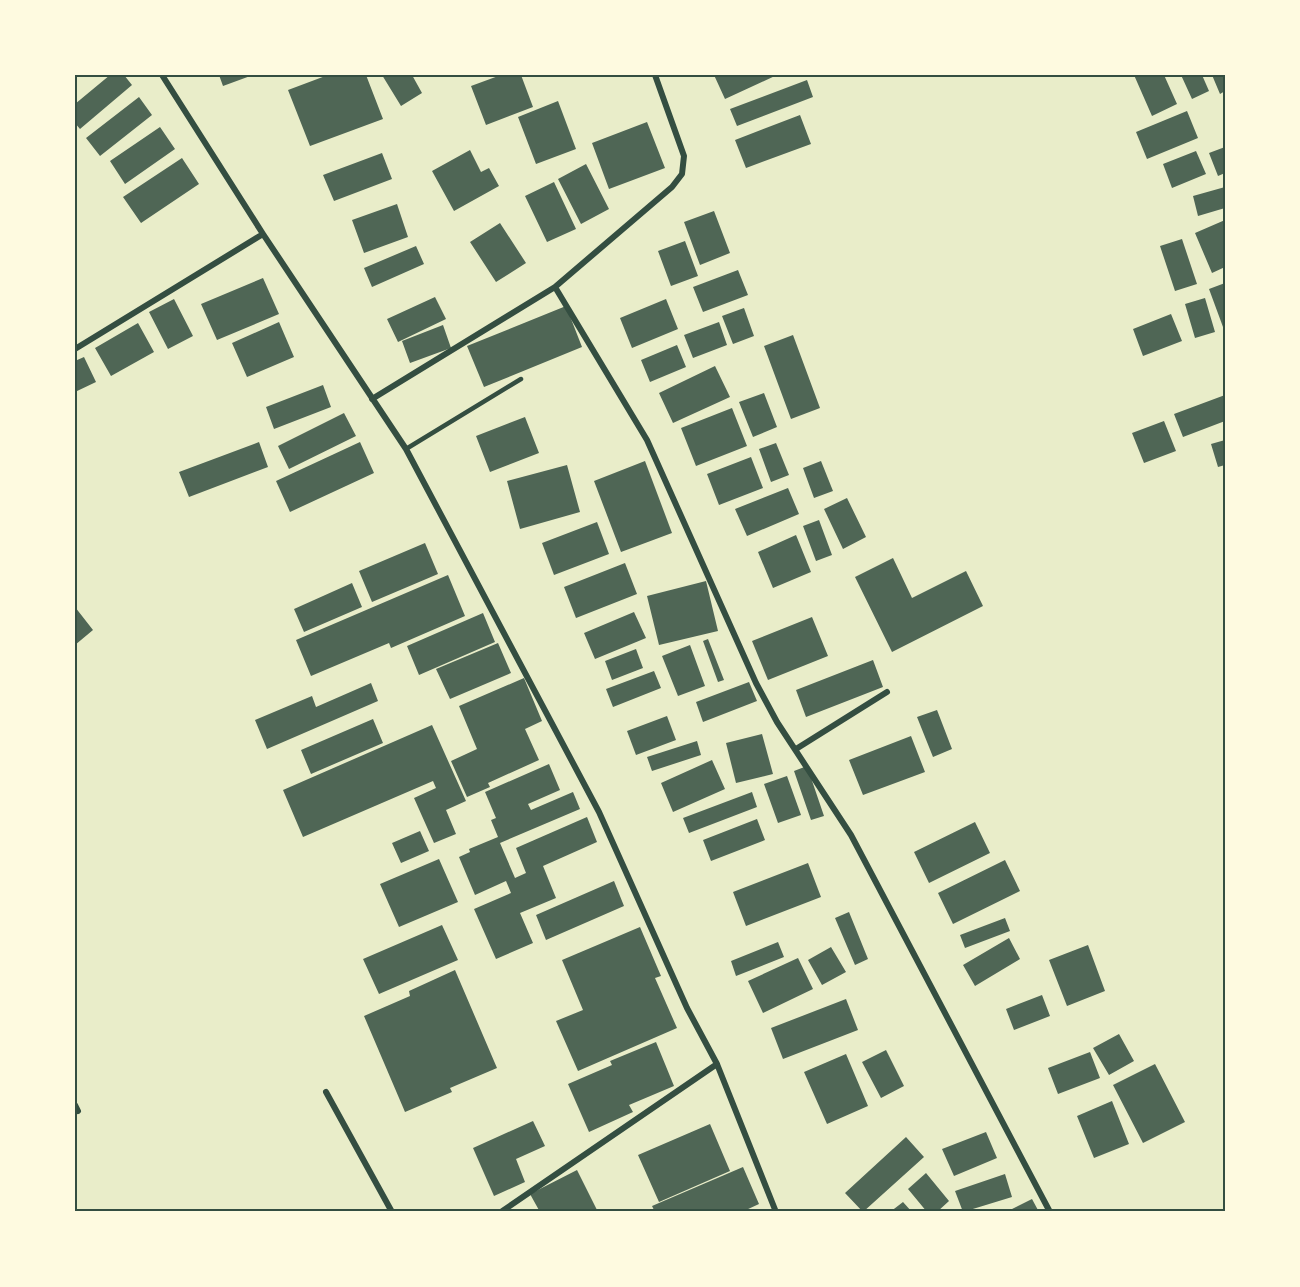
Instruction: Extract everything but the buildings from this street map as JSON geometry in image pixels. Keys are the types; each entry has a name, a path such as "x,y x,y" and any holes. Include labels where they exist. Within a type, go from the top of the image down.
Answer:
{"street":[{"path":"162,75 263,234 406,449 599,812 687,1008 717,1064 776,1212"},
{"path":"372,399 555,287 672,187 682,174 684,156 654,75"},
{"path":"75,349 263,234"},
{"path":"555,287 647,440 756,683 851,835 1050,1212"},
{"path":"796,749 887,692"},
{"path":"501,1212 717,1064"},
{"path":"326,1092 392,1212"}],"lane":[{"path":"406,449 521,379"}]}
